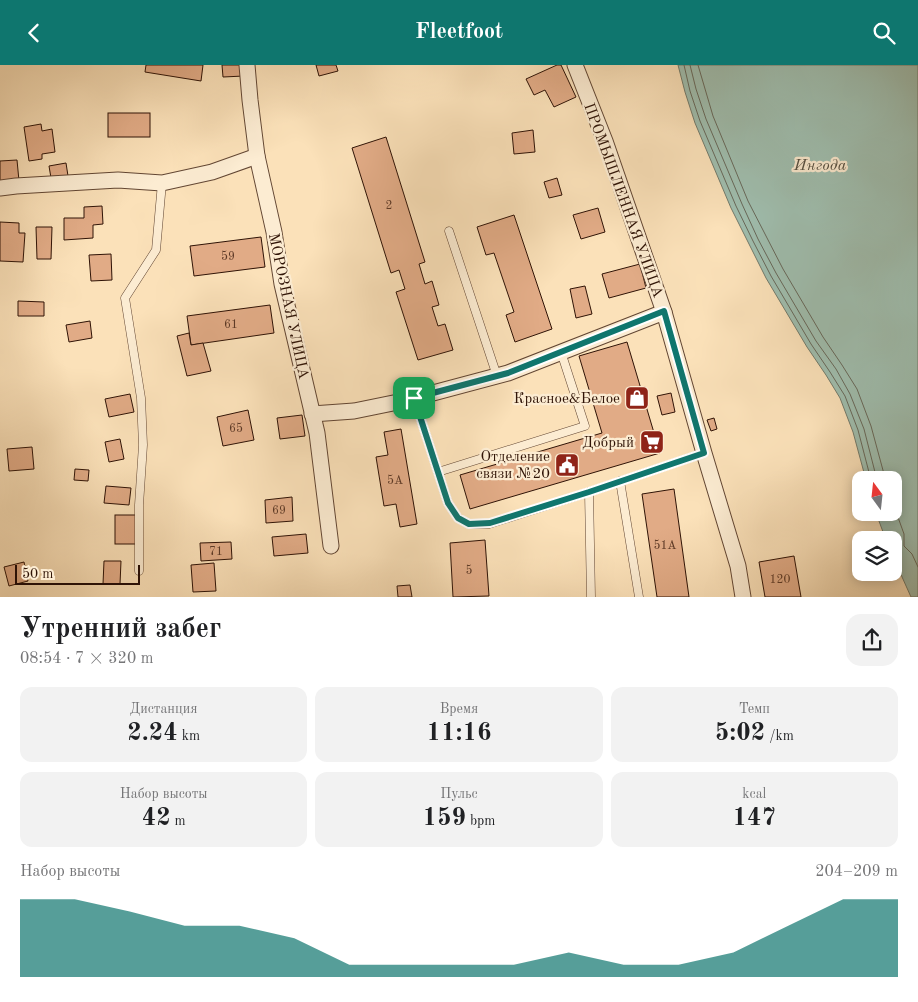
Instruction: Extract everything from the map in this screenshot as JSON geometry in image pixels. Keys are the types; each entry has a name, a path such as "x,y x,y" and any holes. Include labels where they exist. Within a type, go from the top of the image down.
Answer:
{"street":[{"name":"МОРОЗНАЯ УЛИЦА","path":"247,65 257,156 274,232 282,284 317,433 332,546"},
{"name":"ПРОМЫШЛЕННАЯ УЛИЦА","path":"575,65 605,141 664,311 738,566 743,597"},
{"path":"0,188 118,180 162,183 212,172 257,156"},
{"path":"312,414 354,411 414,398 508,373 664,311"}],"lane":[{"path":"139,571 143,445 141,398 125,298 156,250 162,183"},
{"path":"450,231 497,376"},
{"path":"438,472 585,426 562,352"},
{"path":"414,398 448,503 458,518 469,524 490,523 704,453"},
{"path":"620,481 639,597"},
{"path":"589,492 591,597"}],"water":[{"name":"Ингода","path":"678,65 918,65 918,597 911,597 902,577 902,531 883,531 879,521 902,521 902,471 864,471 853,432 840,398 766,278 731,208 695,123"}],"building":[{"path":"146,65 203,65 201,81 145,72"},
{"path":"222,65 243,65 244,76 223,77"},
{"path":"316,65 336,65 338,71 319,76"},
{"path":"561,65 576,97 554,107 545,90 534,95 526,79"},
{"path":"108,113 150,113 150,137 108,137"},
{"path":"41,124 42,131 52,129 55,152 42,154 42,159 29,161 24,127"},
{"path":"533,130 535,152 514,154 512,133"},
{"path":"386,137 425,262 419,264 425,284 432,281 439,305 432,307 438,326 445,324 453,350 418,360 396,292 405,289 399,270 391,273 352,148"},
{"path":"17,160 19,181 0,183 0,161"},
{"path":"66,163 68,176 51,178 49,166"},
{"path":"557,178 562,195 549,198 544,182"},
{"path":"102,206 103,224 93,225 93,238 64,240 64,218 84,218 84,207"},
{"path":"598,208 605,232 581,239 573,215"},
{"path":"514,215 552,329 515,342 506,315 514,312 494,253 486,255 477,227"},
{"path":"0,222 19,223 19,233 25,233 23,262 0,261"},
{"path":"36,227 52,227 51,259 37,259"},
{"path":"261,237 265,267 194,276 190,246"},
{"path":"111,254 112,280 91,281 89,255"},
{"path":"640,264 646,288 609,298 602,274"},
{"path":"585,286 592,314 576,318 570,289"},
{"path":"18,301 44,302 44,316 18,316"},
{"path":"270,305 274,333 191,345 187,316"},
{"path":"90,321 92,338 69,342 66,325"},
{"path":"189,333 191,345 203,343 211,371 187,376 177,336"},
{"path":"627,342 660,453 470,509 460,475 602,433 579,356"},
{"path":"671,393 675,412 662,415 657,396"},
{"path":"130,394 134,412 109,417 105,399"},
{"path":"248,410 254,440 223,446 217,417"},
{"path":"302,415 305,436 280,439 277,418"},
{"path":"714,418 717,429 711,431 707,420"},
{"path":"401,429 417,524 400,527 396,504 384,506 376,457 388,455 384,432"},
{"path":"120,439 124,459 109,462 105,442"},
{"path":"32,447 34,469 9,471 7,449"},
{"path":"75,469 89,470 88,481 74,480"},
{"path":"106,486 131,488 129,505 104,503"},
{"path":"674,489 689,597 657,597 642,494"},
{"path":"292,497 293,521 266,523 265,500"},
{"path":"115,515 137,515 137,544 115,544"},
{"path":"306,534 308,553 274,556 272,537"},
{"path":"485,540 489,596 453,597 450,543"},
{"path":"231,542 232,559 201,561 200,543"},
{"path":"794,556 801,597 765,597 759,562"},
{"path":"104,561 121,561 120,584 103,584"},
{"path":"24,562 28,581 9,586 4,567"},
{"path":"214,563 216,591 193,592 191,565"},
{"path":"410,585 412,597 398,597 397,586"}],"place":[{"name":"Красное&Белое","path":"637,398"},
{"name":"Добрый","path":"652,442"},
{"name":"Отделение связи №20","path":"567,465"}],"route":[{"path":"664,311 704,453 490,523 469,524 458,518 448,503 414,398 508,373 664,311"}]}
